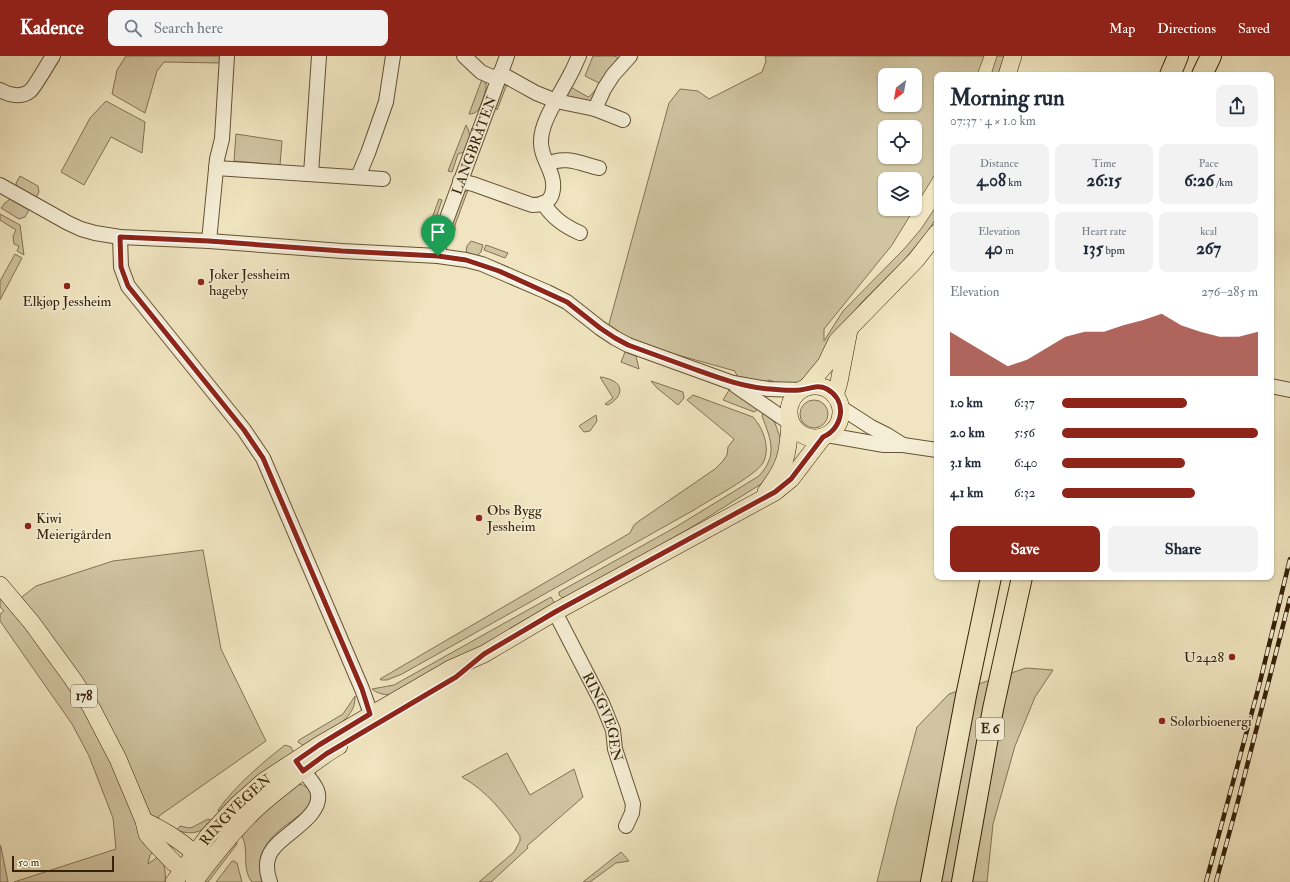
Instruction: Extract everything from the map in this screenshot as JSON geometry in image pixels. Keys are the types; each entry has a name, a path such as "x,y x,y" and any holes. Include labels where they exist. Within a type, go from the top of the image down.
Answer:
{"highway":[{"path":"1171,72 1178,56"},
{"path":"1203,72 1210,56"},
{"name":"E 6","path":"931,882 966,696 990,580"},
{"name":"E 6","path":"962,882 993,709 1021,580"}],"main road":[{"path":"1007,72 1013,56"},
{"path":"804,389 819,387 825,388 837,401 841,413 838,423 836,428 825,436 816,438 798,432 790,423 790,404 796,394 804,389 826,364 837,341 916,260 934,237"},
{"path":"837,401 849,329"},
{"name":"RINGVEGEN","path":"758,503 782,468 789,449 790,423"},
{"name":"RINGVEGEN","path":"198,876 214,854 249,815 268,798 319,745 370,714 450,669 484,654 555,612 758,503 791,479 825,436"},
{"name":"178","path":"0,585 32,623 91,707 118,758 144,821 147,834 174,863 179,875"},
{"name":"RINGVEGEN","path":"179,875 194,854 232,810 264,781 326,754 456,677 484,654"},
{"path":"144,821 157,826 185,845 194,854 198,876 179,875"}],"street":[{"path":"0,90 21,96 30,91 53,56"},
{"path":"209,241 216,168 222,139 227,56"},
{"path":"311,174 319,56"},
{"path":"358,177 386,102 393,56"},
{"name":"LANGBRÅTEN","path":"464,56 481,72 498,76"},
{"name":"LANGBRÅTEN","path":"438,256 440,236 498,76 507,56"},
{"path":"460,181 473,184 532,205 547,202 552,195 553,185 551,170 541,149 541,138 543,129 579,56"},
{"path":"595,109 604,89 613,75 630,56"},
{"path":"498,76 556,101 595,109 623,120"},
{"path":"548,164 555,160 565,159 600,168"},
{"path":"216,168 383,179"},
{"path":"0,185 81,230 95,233 120,237 209,241 342,251 438,256 466,260 499,271 567,302 605,332 628,345 733,383 768,389 804,389"},
{"path":"543,203 557,220 568,228 580,233"},
{"path":"120,237 121,267 128,286 244,430 263,458 359,683 370,714"},
{"path":"733,383 790,423"},
{"path":"1274,387 1290,390"},
{"path":"837,401 871,427 887,434 903,445"},
{"path":"825,436 884,445 903,445 934,450"},
{"name":"RINGVEGEN","path":"555,612 602,703 613,730 615,749 633,804 632,813 626,826"},
{"path":"270,882 266,871 268,859 273,849 314,810 319,799 317,789 299,766"}],"shaded area":[{"path":"126,56 221,56 220,63 164,62 157,71 145,113 112,94 117,70"},
{"path":"593,56 614,56 622,59 603,85 585,76"},
{"path":"765,56 984,56 978,72 934,72 934,176 922,196 922,172 878,172 878,216 910,216 892,245 824,329 824,341 843,311 904,249 921,229 934,210 934,222 927,233 903,261 862,302 846,321 824,358 825,395 827,396 785,385 774,384 773,381 768,380 767,384 737,376 735,371 606,335 669,103 680,89 698,91 709,99 762,72 766,61"},
{"path":"997,56 1005,56 999,72 992,72"},
{"path":"482,79 486,83 486,86 482,102 476,112 469,114"},
{"path":"507,84 497,110 494,106 504,85"},
{"path":"569,86 588,97 596,89 600,92 591,104 565,96"},
{"path":"106,101 145,122 142,153 111,137 84,185 61,172 90,118"},
{"path":"466,125 469,132 468,142 464,152 458,154 452,172 448,171"},
{"path":"236,134 282,141 280,165 234,161"},
{"path":"20,176 38,186 39,192 36,198 17,188 16,183"},
{"path":"468,190 455,225 455,231 453,233 449,233 463,193"},
{"path":"10,199 29,210 25,217 19,219 1,208"},
{"path":"439,199 442,200 436,218 439,222 434,232 428,229"},
{"path":"0,214 20,225 24,255 17,251 19,246 14,244 13,236 16,230 0,220"},
{"path":"471,241 483,245 481,252 477,256 466,252 467,246"},
{"path":"486,245 508,253 505,258 484,250"},
{"path":"15,254 22,258 0,300 0,281"},
{"path":"625,352 636,356 639,369 621,362"},
{"path":"600,377 607,378 620,388 619,395 608,405 605,404 613,398"},
{"path":"651,381 683,392 684,398 678,405 657,388"},
{"path":"729,390 741,395 759,406 757,410 754,412 723,400"},
{"path":"693,395 753,417 763,432 766,445 763,463 758,468 742,481 694,510 402,674 387,680 380,679 630,533 634,525 639,521 715,469 727,455 728,447 734,439 687,400"},
{"path":"814,400 820,401 824,404 827,408 827,420 824,424 820,427 814,428 808,427 804,424 801,420 800,414 801,408 804,404 808,401"},
{"path":"764,410 775,423 781,440 781,453 766,481 692,527 567,598 563,598 559,595 559,592 674,528 759,476 769,461 771,454 770,440 762,416"},
{"path":"596,415 597,421 590,431 584,432 579,426"},
{"path":"203,550 221,649 266,741 159,816 152,848 154,851 150,855 148,864 159,856 165,869 165,882 14,882 116,849 113,818 89,756 72,724 0,621 0,614 4,611 0,607 0,596 9,607 36,586 113,561"},
{"path":"551,597 555,604 393,695 382,694 372,689 394,685"},
{"path":"1026,668 1053,670 1035,697 1015,746 993,824 987,882 877,882 917,727 949,694"},
{"path":"355,696 354,705 350,713 337,726 304,746 298,742 343,714"},
{"path":"285,745 291,747 294,753 220,815 218,810 232,792 258,767"},
{"path":"507,753 530,795 574,769 583,797 527,846 528,848 491,882 479,882 514,852 520,841 520,836 494,803 479,789 462,777"},
{"path":"293,784 302,785 309,790 311,793 310,805 304,812 270,839 262,853 260,861 262,882 252,882 248,876 245,845 240,833"},
{"path":"208,819 213,821 205,828 197,832 188,833 177,830 180,826 189,828 193,827"},
{"path":"236,840 237,844 208,882 201,882"},
{"path":"0,845 1,847 8,882 0,882"},
{"path":"621,852 629,861 616,863 590,882 583,882"},
{"path":"232,861 237,863 242,882 216,882"}],"railway":[{"path":"1206,882 1259,686 1290,559"},
{"path":"1216,882 1290,598"}],"place":[{"name":"Joker Jessheim hageby","path":"201,282"},
{"name":"Elkjøp Jessheim","path":"67,286"},
{"name":"Obs Bygg Jessheim","path":"479,518"},
{"name":"Kiwi Meierigården","path":"28,526"},
{"name":"U2428","path":"1232,657"},
{"name":"Solørbioenergi","path":"1162,721"}],"route":[{"path":"120,237 209,241 342,251 438,256 466,260 482,264 499,271 567,302 578,309 600,328 628,345 733,383 768,389 801,390 813,386 825,388 835,396 838,401 841,413 840,418 836,428 823,437 791,479 775,492 758,503 555,612 484,654 456,677 326,754 303,771 296,761 370,714 362,689 263,458 244,430 128,286 121,267 120,237"}]}
